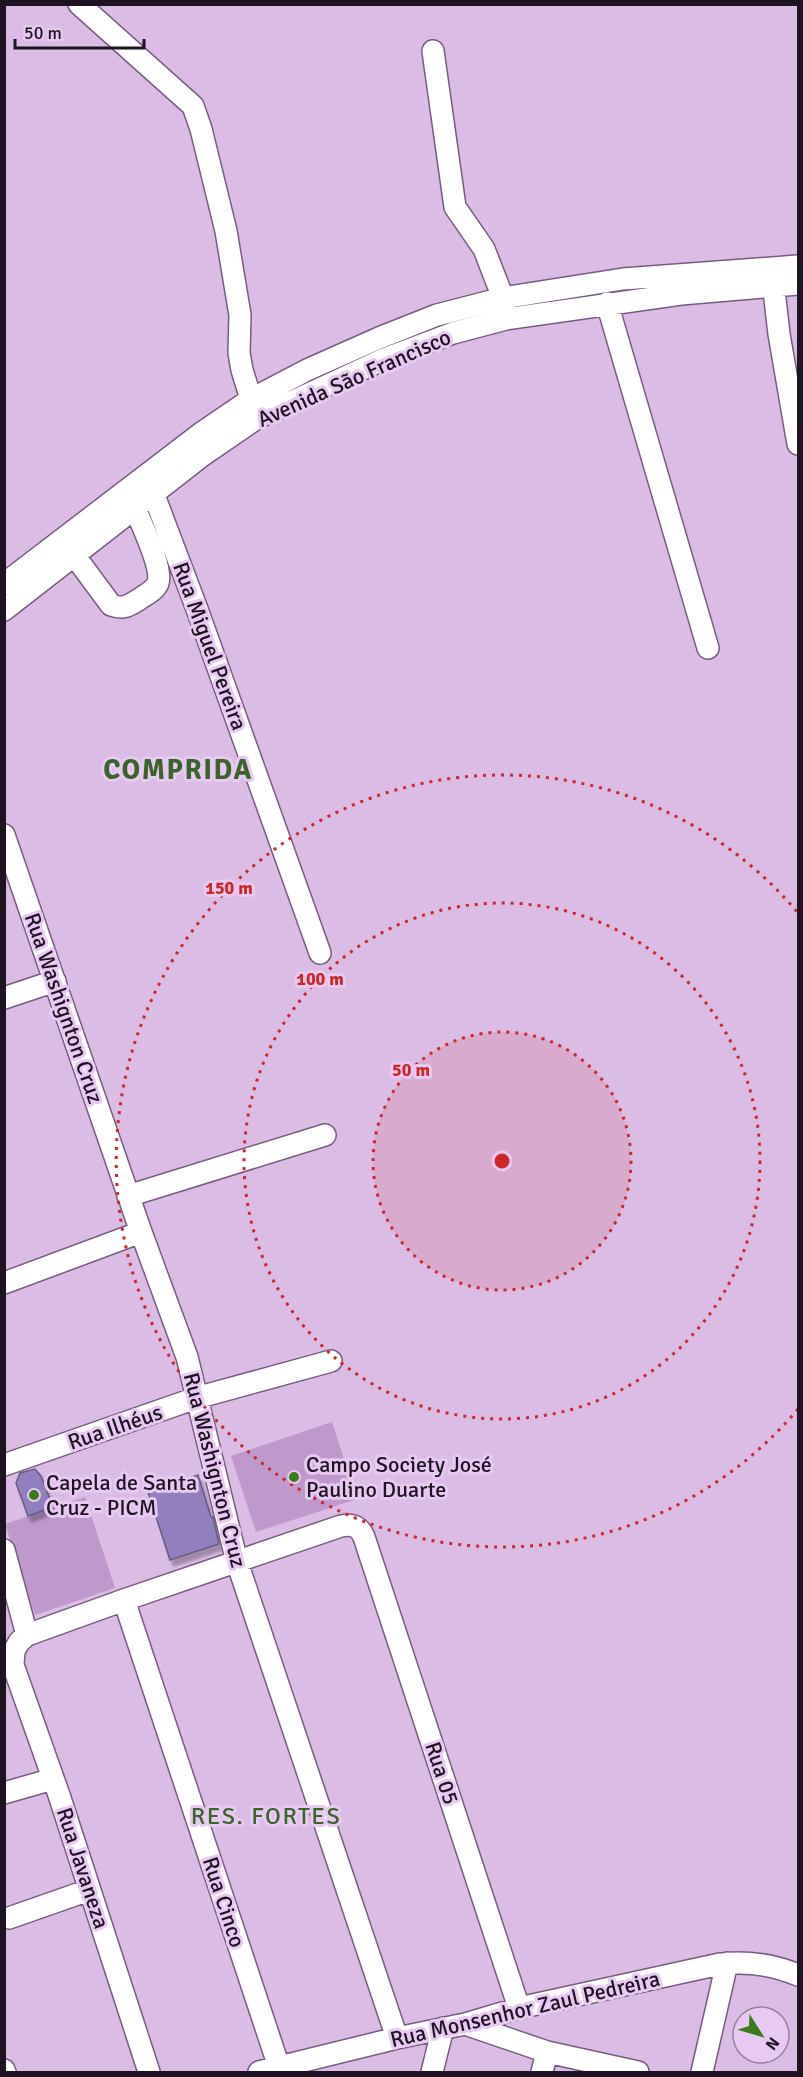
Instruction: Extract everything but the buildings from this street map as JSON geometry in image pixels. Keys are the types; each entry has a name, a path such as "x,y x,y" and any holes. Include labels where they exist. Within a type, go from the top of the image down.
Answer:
{"street":[{"path":"79,4 193,106 210,163 226,231 240,315 239,353 254,409"},
{"path":"433,51 455,207 484,249 503,298 506,319"},
{"name":"Avenida São Francisco","path":"254,409 453,333 506,319 772,276 798,266"},
{"path":"772,276 779,334 798,444"},
{"name":"Avenida São Francisco","path":"4,610 62,556 151,484 203,455 254,409 307,370 378,338 437,315 503,298 623,279 772,276 798,284"},
{"path":"607,303 708,648"},
{"name":"Avenida São Francisco","path":"4,584 62,556 135,508 151,484"},
{"name":"Rua Miguel Pereira","path":"151,484 320,953"},
{"path":"62,556 111,605 118,608 127,607 151,592 158,584 159,571 135,508"},
{"name":"Rua Washignton Cruz","path":"4,835 128,1196 187,1357 237,1562 397,2038"},
{"path":"4,998 56,981"},
{"path":"128,1196 325,1135"},
{"path":"4,1283 141,1232"},
{"name":"Rua Ilhéus","path":"4,1465 196,1398 331,1361"},
{"name":"Rua 05","path":"237,1562 350,1524 357,1527 364,1537 519,2008"},
{"path":"4,1550 27,1635 237,1562"},
{"name":"Rua Cinco","path":"124,1600 269,2070"},
{"name":"Rua Javaneza","path":"27,1635 16,1647 13,1665 53,1779 149,2073"},
{"path":"4,1792 53,1779"},
{"path":"9,1918 89,1890"},
{"path":"702,2073 727,1963"},
{"name":"Rua Monsenhor Zaul Pedreira","path":"269,2070 397,2038 465,2024 519,2008 727,1963 758,1964 796,1973"},
{"path":"465,2024 547,2052 638,2073"},
{"path":"432,2073 443,2028"},
{"path":"542,2073 547,2052"}],"shaded area":[{"name":"Campo Society José Paulino Duarte","path":"332,1422 357,1499 256,1532 231,1456"},
{"path":"85,1497 115,1588 35,1615 5,1524"}],"place":[{"name":"Campo Society José Paulino Duarte","path":"294,1477"},
{"name":"Capela de Santa Cruz - PICM","path":"34,1495"}],"district":[{"name":"COMPRIDA","path":"178,770"},
{"name":"RES. FORTES","path":"266,1816"}]}
